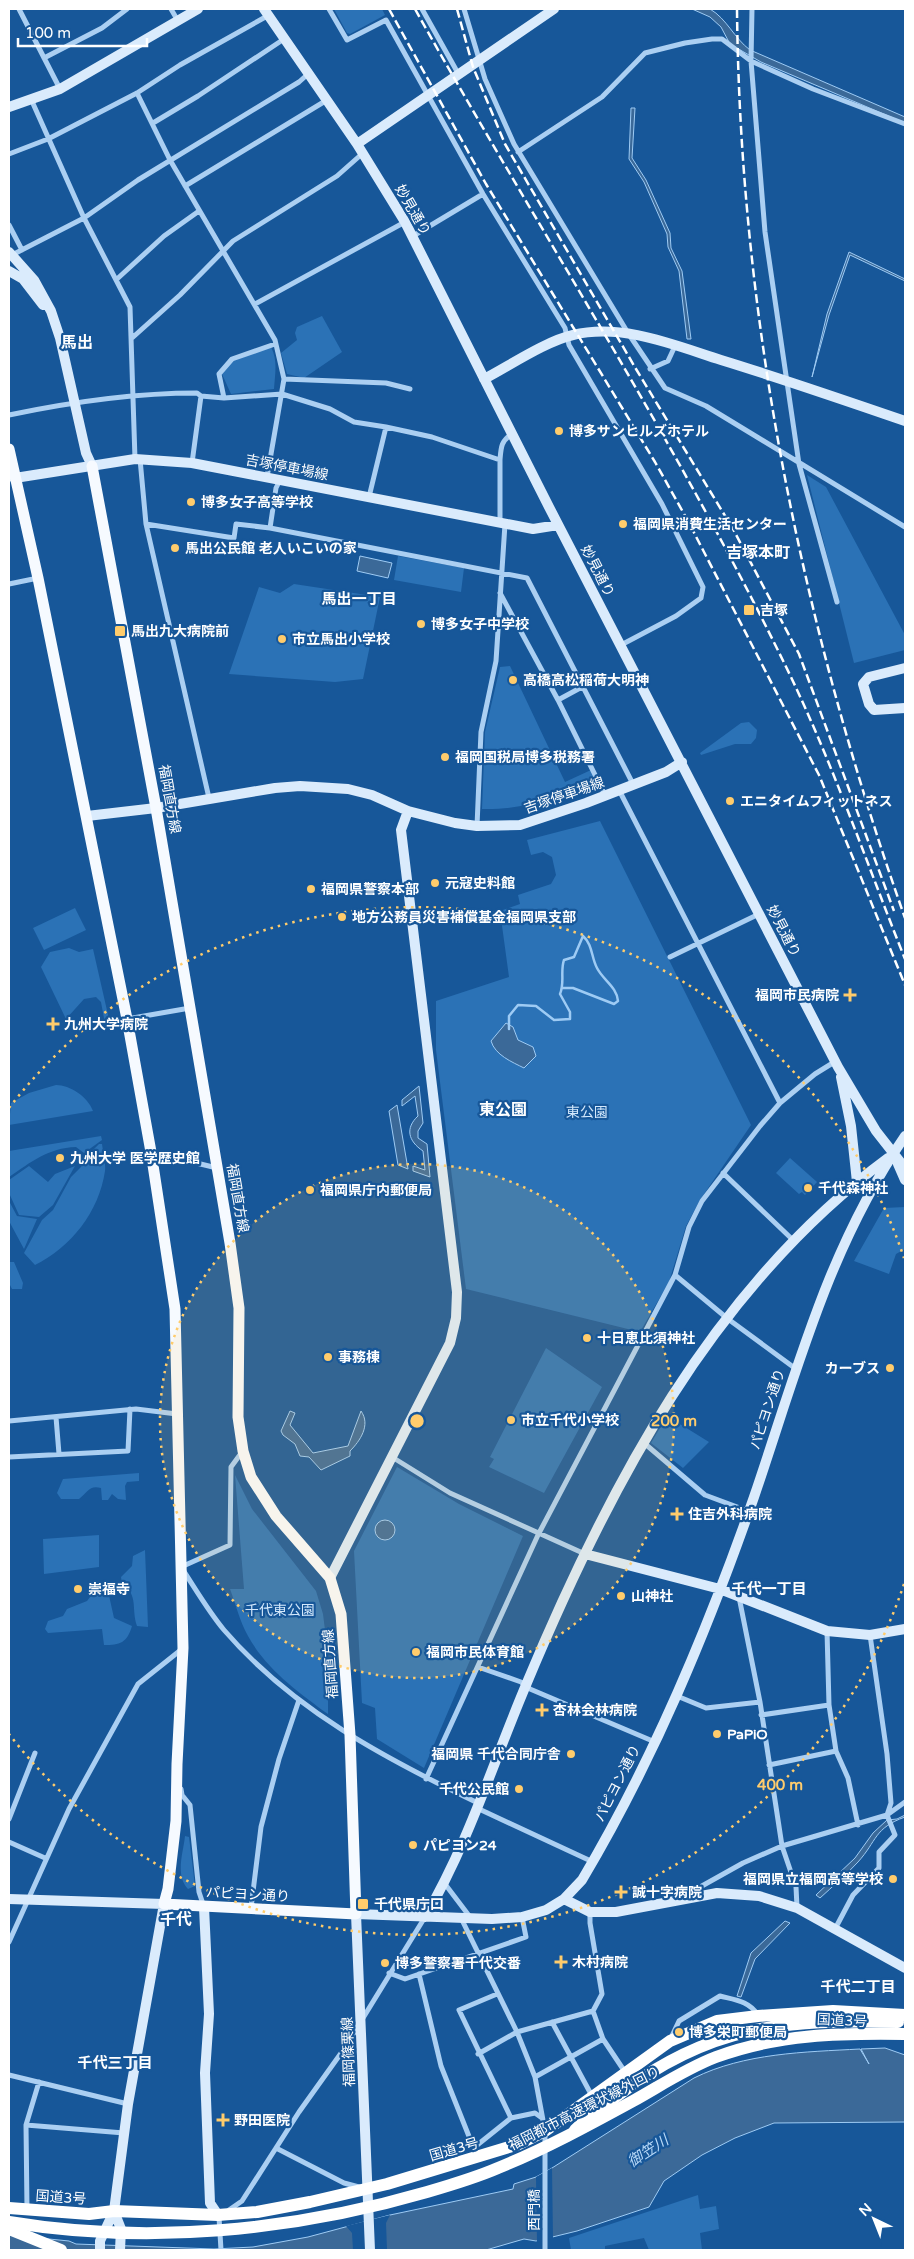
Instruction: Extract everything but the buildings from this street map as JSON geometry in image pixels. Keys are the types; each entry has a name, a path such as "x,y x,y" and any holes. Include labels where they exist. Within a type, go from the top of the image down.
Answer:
{"highway":[{"name":"国道3号","path":"9,2208 89,2214 114,2211 218,2215 266,2211 367,2189 475,2154 519,2144 544,2124 594,2096 625,2072 717,2021 833,2011 905,2015"},
{"path":"594,2096 617,2086 673,2045 716,2032 747,2025 812,2020 905,2022"},
{"path":"560,2145 584,2121 658,2067 726,2036 796,2023 849,2021 905,2022"},
{"name":"国道3号","path":"9,2223 102,2241 304,2222 448,2189 501,2172 544,2154 560,2145 681,2070 729,2050 761,2041 812,2032 905,2036"},
{"name":"福岡都市高速環状線外回り","path":"9,2223 110,2232 215,2230 266,2225 388,2203 467,2180 532,2154 716,2057 752,2046 801,2036 852,2033 905,2036"},
{"path":"9,2223 110,2234 215,2232 332,2217 467,2182 539,2153 714,2059 800,2039 849,2035 905,2036"},
{"path":"9,2229 62,2250"},
{"path":"9,2237 44,2250"}],"main road":[{"path":"9,449 12,476 38,578 127,1019 151,1152 175,1309 183,1648 176,1821 168,1889 164,1904"},
{"name":"福岡直方線","path":"92,466 156,808 218,1169 239,1308 238,1417 243,1452 251,1476 276,1516 330,1578 342,1614 350,1735 356,1914"},
{"name":"パピヨン通り","path":"164,1904 250,1910 356,1914"}],"street":[{"path":"19,9 60,89"},
{"path":"44,58 102,28 127,9"},
{"path":"171,9 178,21"},
{"path":"9,107 60,89 198,9"},
{"path":"329,9 347,40 386,20 483,194 565,328 569,345 662,504 703,587 702,598 689,608 621,645"},
{"path":"422,9 459,75"},
{"path":"464,9 479,62 495,106 518,152 650,369 665,388 706,406 799,464 905,526"},
{"path":"132,338 149,324 233,241 337,176 360,149 428,96 554,9"},
{"path":"752,9 752,61 765,232 799,464 837,602"},
{"path":"9,154 48,138 136,93 267,12"},
{"name":"妙見通り","path":"267,12 360,149 413,236 558,525 837,1064 893,1154 905,1180"},
{"path":"153,122 198,96 285,38"},
{"path":"518,152 602,97 645,53 685,43 722,39 752,61 813,89 905,124"},
{"path":"92,466 86,453 60,338 51,311 34,280 10,253 22,250 84,218 170,160 299,82 309,73"},
{"path":"136,93 153,122 170,160 275,340 282,363 284,379 267,477"},
{"path":"31,99 84,218 130,307 138,459 146,524 209,798"},
{"path":"185,186 327,100"},
{"path":"413,236 483,194"},
{"path":"117,279 164,236 199,211"},
{"path":"255,304 405,222"},
{"path":"9,224 22,250"},
{"path":"9,271 23,279 39,302 51,311"},
{"path":"484,379 567,337 597,332 628,333 787,380 905,421"},
{"path":"224,398 219,374 232,358 275,344"},
{"path":"650,369 668,362 675,346"},
{"path":"284,379 386,383 410,389"},
{"path":"9,415 74,402 134,395 197,393 200,396 224,398 282,394 330,409 354,422 386,426 432,437 500,460"},
{"path":"192,463 200,396"},
{"path":"368,497 386,426"},
{"path":"476,826 481,732 496,661 503,524 501,446 504,440 512,434"},
{"name":"吉塚停車場線","path":"12,476 138,459 192,463 503,524 533,529 558,525"},
{"path":"270,528 276,488 280,480"},
{"path":"146,524 234,538 236,524 270,528 527,578 633,784"},
{"path":"9,584 38,578"},
{"path":"500,593 505,599 558,700 605,795"},
{"path":"905,668 869,677 863,684 869,704 874,710 905,708"},
{"path":"558,700 582,687"},
{"name":"吉塚停車場線","path":"87,816 156,808 275,788 330,788 348,789 372,795 408,811 476,826 520,825 666,772 682,762"},
{"path":"619,790 780,1103"},
{"path":"330,1578 450,1343 456,1318 457,1292 402,830 408,811"},
{"path":"670,958 759,914"},
{"path":"127,1019 190,1008"},
{"path":"426,1779 538,1535 675,1275 689,1227 702,1201 780,1103 815,1074 837,1064 851,1126 857,1182"},
{"path":"218,2215 236,2207 242,2201 317,2085 344,2049 444,1884 479,1806 526,1686 585,1554 627,1470 702,1351 760,1276 857,1182 893,1154 905,1136"},
{"path":"151,1152 218,1169"},
{"name":"妙見通り","path":"893,1154 905,1168"},
{"name":"パピヨン通り","path":"356,1914 466,1918 522,1917 546,1910 564,1899 582,1880 655,1742 677,1696 720,1589 827,1284 853,1223 893,1154"},
{"path":"724,1173 794,1241"},
{"path":"675,1275 728,1319 796,1369"},
{"path":"9,1457 128,1451 130,1409"},
{"path":"9,1421 130,1409 178,1415"},
{"path":"56,1416 58,1454"},
{"path":"644,1443 705,1495 748,1511"},
{"path":"243,1452 231,1467 230,1546 181,1567 224,1629 254,1660 300,1700 350,1735 426,1779 593,1862"},
{"path":"392,1457 450,1493 538,1535 585,1554 720,1589 827,1630 870,1635 905,1629"},
{"path":"738,1595 742,1604 760,1702 782,1846 796,1887 797,1908"},
{"path":"827,1630 829,1705 836,1751 848,1778 858,1825"},
{"path":"835,1929 853,1895 878,1868 879,1852 896,1835 887,1815 891,1803 887,1754 870,1635"},
{"path":"9,1942 45,1858 69,1809 138,1684 183,1648"},
{"path":"478,1667 655,1742"},
{"path":"677,1696 706,1708 760,1702"},
{"path":"250,1910 261,1827 279,1759 300,1700"},
{"path":"761,1715 829,1705"},
{"path":"769,1764 836,1751"},
{"path":"9,1819 35,1753"},
{"path":"177,1764 182,1795 190,1805 199,1892 204,1906 209,2014 205,2073 210,2204 218,2215 221,2249"},
{"path":"678,1900 743,1863 782,1846 887,1815 905,1802"},
{"path":"9,1842 45,1858"},
{"name":"西門橋","path":"444,1884 466,1918 478,1954 517,2032 535,2077 544,2124 545,2249"},
{"path":"564,1899 590,1912 616,1912 717,1893 759,1896 797,1908 905,1968"},
{"name":"パピヨン通り","path":"9,1899 164,1904"},
{"path":"102,2241 114,2211 128,2104 164,1904"},
{"path":"478,2054 517,2032 593,2011 602,1994 590,1923 590,1912"},
{"name":"福岡篠栗線","path":"356,1914 370,2250"},
{"path":"389,1973 405,1979 526,1937 522,1917"},
{"path":"419,1974 441,2066 475,2154"},
{"path":"497,1994 458,2010 511,2118"},
{"path":"673,2045 679,2021 720,1996 752,2006 758,2016"},
{"path":"593,2011 604,2039 625,2072"},
{"path":"552,2022 570,2059 594,2096"},
{"path":"535,2077 604,2039"},
{"path":"9,2075 128,2104"},
{"path":"28,2209 26,2125 39,2082"},
{"path":"475,2154 489,2134 511,2118 535,2113 544,2124"},
{"path":"26,2125 124,2133"},
{"path":"276,2148 344,2183 367,2189"},
{"path":"114,2211 120,2240"}],"green space":[{"path":"334,9 382,9 385,15 350,34 347,33"},
{"path":"322,316 342,352 304,378 287,374 281,353 297,340 295,333 297,327"},
{"path":"271,347 275,362 274,389 231,394 222,374 233,360"},
{"path":"807,475 826,487 905,635 905,650 854,663"},
{"path":"398,556 464,568 461,592 394,580"},
{"path":"294,584 380,597 363,679 335,682 229,674 259,587 280,593"},
{"path":"510,666 565,782 591,770 596,782 540,802 497,809 482,809 485,732 500,667"},
{"path":"749,722 757,730 756,738 751,744 735,744 701,755 700,753 741,723"},
{"name":"東公園","path":"600,821 751,1125 700,1200 686,1226 669,1282 640,1332 466,1289 436,1050 436,1001 509,977 500,911 520,904 518,895 551,884 556,875 552,857 543,852 531,855 527,840"},
{"path":"75,908 86,930 44,950 33,928"},
{"path":"69,948 79,952 93,949 111,1028 106,1029 101,1002 96,997 84,999 66,1019 41,967 50,952"},
{"path":"56,1085 67,1087 78,1093 87,1101 93,1111 9,1125 11,1103 29,1093"},
{"path":"101,1136 102,1140 84,1153 76,1147 57,1150 40,1157 9,1177 9,1151"},
{"path":"99,1144 102,1144 105,1171 102,1186 90,1214 71,1238 35,1265 24,1253 42,1220 53,1210 71,1177 81,1167 84,1159"},
{"path":"790,1158 817,1182 805,1195 802,1192 799,1194 776,1173"},
{"path":"29,1166 48,1182 55,1174 75,1166 53,1205 39,1217 19,1215 9,1193 9,1180"},
{"path":"9,1201 17,1216 37,1219 24,1249 9,1221"},
{"path":"905,1207 905,1249 896,1254 889,1274 854,1261 884,1208"},
{"path":"9,1262 14,1262 23,1283 22,1289 12,1289 9,1283"},
{"path":"546,1348 602,1387 544,1493 489,1467 494,1459 490,1457"},
{"path":"667,1416 709,1442 683,1468 651,1443"},
{"name":"福岡市民体育館","path":"397,1467 459,1504 523,1536 424,1768 377,1739 375,1708 362,1703 354,1551"},
{"path":"139,1473 139,1481 127,1482 125,1486 126,1500 118,1499 112,1494 108,1500 102,1500 101,1488 97,1487 89,1490 79,1499 61,1499 57,1493 63,1479"},
{"name":"千代東公園","path":"235,1475 252,1509 316,1591 323,1614 328,1654 328,1714 273,1669 255,1648 240,1619 230,1589 244,1589"},
{"path":"99,1535 99,1567 44,1574 43,1539"},
{"path":"145,1550 148,1627 137,1626 133,1598 131,1593 122,1584 121,1577 132,1566 133,1556"},
{"path":"97,1588 108,1591 114,1618 132,1626 128,1636 122,1642 104,1645 102,1629 48,1633 45,1629 48,1621 63,1616 67,1609 87,1601"},
{"path":"185,1836 189,1837 195,1886 188,1889 184,1883 181,1871"},
{"path":"698,2195 700,2209 716,2206 719,2229 700,2233 702,2250 649,2250 644,2238 605,2246 605,2250 571,2250 569,2238"}],"water":[{"path":"692,9 710,9 716,13 750,50 905,117 905,123 761,62 730,44 721,27 710,17"},
{"path":"631,108 635,108 632,158 646,180 670,233 671,248 682,271 691,339 687,339 679,271 668,247 667,234 644,182 629,159"},
{"path":"849,252 905,279 905,281 850,255 829,315 812,377 827,314"},
{"path":"360,556 392,563 388,578 357,571"},
{"path":"506,1023 513,1027 518,1040 533,1047 536,1056 524,1068 509,1061 500,1054 491,1041"},
{"path":"419,1086 423,1123 418,1131 418,1138 427,1144 430,1177 413,1171 413,1166 425,1170 423,1151 414,1143 410,1134 411,1125 418,1116 415,1096 402,1106 402,1100"},
{"path":"397,1105 408,1169 398,1165 389,1111"},
{"path":"290,1411 295,1413 290,1425 313,1453 348,1446 361,1411 364,1416 365,1427 361,1438 350,1451 350,1456 321,1470 309,1457 300,1456 295,1444 283,1435 281,1431"},
{"path":"385,1520 392,1523 395,1530 392,1537 385,1540 378,1537 375,1530 378,1523"},
{"path":"905,1815 905,1817 887,1826 877,1836 858,1862 820,1898 816,1895 855,1858 873,1833 887,1820 897,1819"},
{"path":"785,1921 790,1923 755,1959 741,1997 737,1996 751,1953"},
{"name":"御笠川","path":"885,2048 905,2055 905,2122 774,2123 735,2138 702,2155 664,2181 649,2207 577,2231 536,2241 524,2239 486,2250 9,2250 9,2235 69,2241 76,2244 214,2249 253,2247 308,2237 390,2215 513,2189 514,2184 536,2177 552,2168 694,2078 733,2063 775,2055 860,2049 869,2064 861,2049"}],"pier":[{"path":"552,2168 553,2239 537,2243 536,2177"},
{"path":"390,2215 386,2223 387,2250 353,2250 352,2233 346,2226"}],"waterway":[{"path":"509,1029 509,1016 518,1005 536,1006 554,1020 570,1019 570,1012 560,994 563,964 564,960 574,957 583,936 589,943 597,968 615,992 618,1001 614,1004 573,988 563,988"}],"railway":[{"path":"389,9 486,184 655,462 688,521 819,775 905,985"},
{"path":"415,9 655,422 747,589 790,675 821,745 905,959"},
{"path":"457,9 473,67 505,144 636,369 733,529 799,654 894,911"},
{"path":"737,9 741,125 750,241 764,356 784,470 807,584 836,696 868,808 905,918"}],"place":[{"name":"博多サンヒルズホテル","path":"559,431"},
{"name":"博多女子高等学校","path":"191,502"},
{"name":"福岡県消費生活センター","path":"623,524"},
{"name":"馬出公民館 老人いこいの家","path":"175,548"},
{"name":"吉塚","path":"749,610"},
{"name":"博多女子中学校","path":"421,624"},
{"name":"馬出九大病院前","path":"120,631"},
{"name":"市立馬出小学校","path":"282,639"},
{"name":"高橋高松稲荷大明神","path":"513,680"},
{"name":"福岡国税局博多税務署","path":"445,757"},
{"name":"エニタイムフィットネス","path":"730,801"},
{"name":"元寇史料館","path":"435,883"},
{"name":"福岡県警察本部","path":"311,889"},
{"name":"地方公務員災害補償基金福岡県支部","path":"342,917"},
{"name":"福岡市民病院","path":"850,995"},
{"name":"九州大学病院","path":"53,1024"},
{"name":"九州大学 医学歴史館","path":"60,1158"},
{"name":"千代森神社","path":"808,1188"},
{"name":"福岡県庁内郵便局","path":"310,1190"},
{"name":"十日恵比須神社","path":"587,1338"},
{"name":"事務棟","path":"328,1357"},
{"name":"カーブス","path":"890,1368"},
{"name":"市立千代小学校","path":"511,1420"},
{"name":"住吉外科病院","path":"677,1514"},
{"name":"崇福寺","path":"78,1589"},
{"name":"山神社","path":"621,1596"},
{"name":"福岡市民体育館","path":"416,1652"},
{"name":"杏林会林病院","path":"542,1710"},
{"name":"PaPiO","path":"717,1734"},
{"name":"福岡県 千代合同庁舎","path":"571,1754"},
{"name":"千代公民館","path":"519,1789"},
{"name":"パピヨン24","path":"413,1845"},
{"name":"福岡県立福岡高等学校","path":"893,1879"},
{"name":"誠十字病院","path":"621,1892"},
{"name":"千代県庁口","path":"363,1904"},
{"name":"木村病院","path":"561,1962"},
{"name":"博多警察署千代交番","path":"385,1963"},
{"name":"博多栄町郵便局","path":"679,2032"},
{"name":"野田医院","path":"223,2120"}],"district":[{"name":"馬出","path":"77,342"},
{"name":"吉塚本町","path":"758,552"},
{"name":"馬出一丁目","path":"359,599"},
{"name":"東公園","path":"503,1109"},
{"name":"千代一丁目","path":"769,1589"},
{"name":"千代","path":"176,1919"},
{"name":"千代二丁目","path":"858,1987"},
{"name":"千代三丁目","path":"115,2063"}]}
